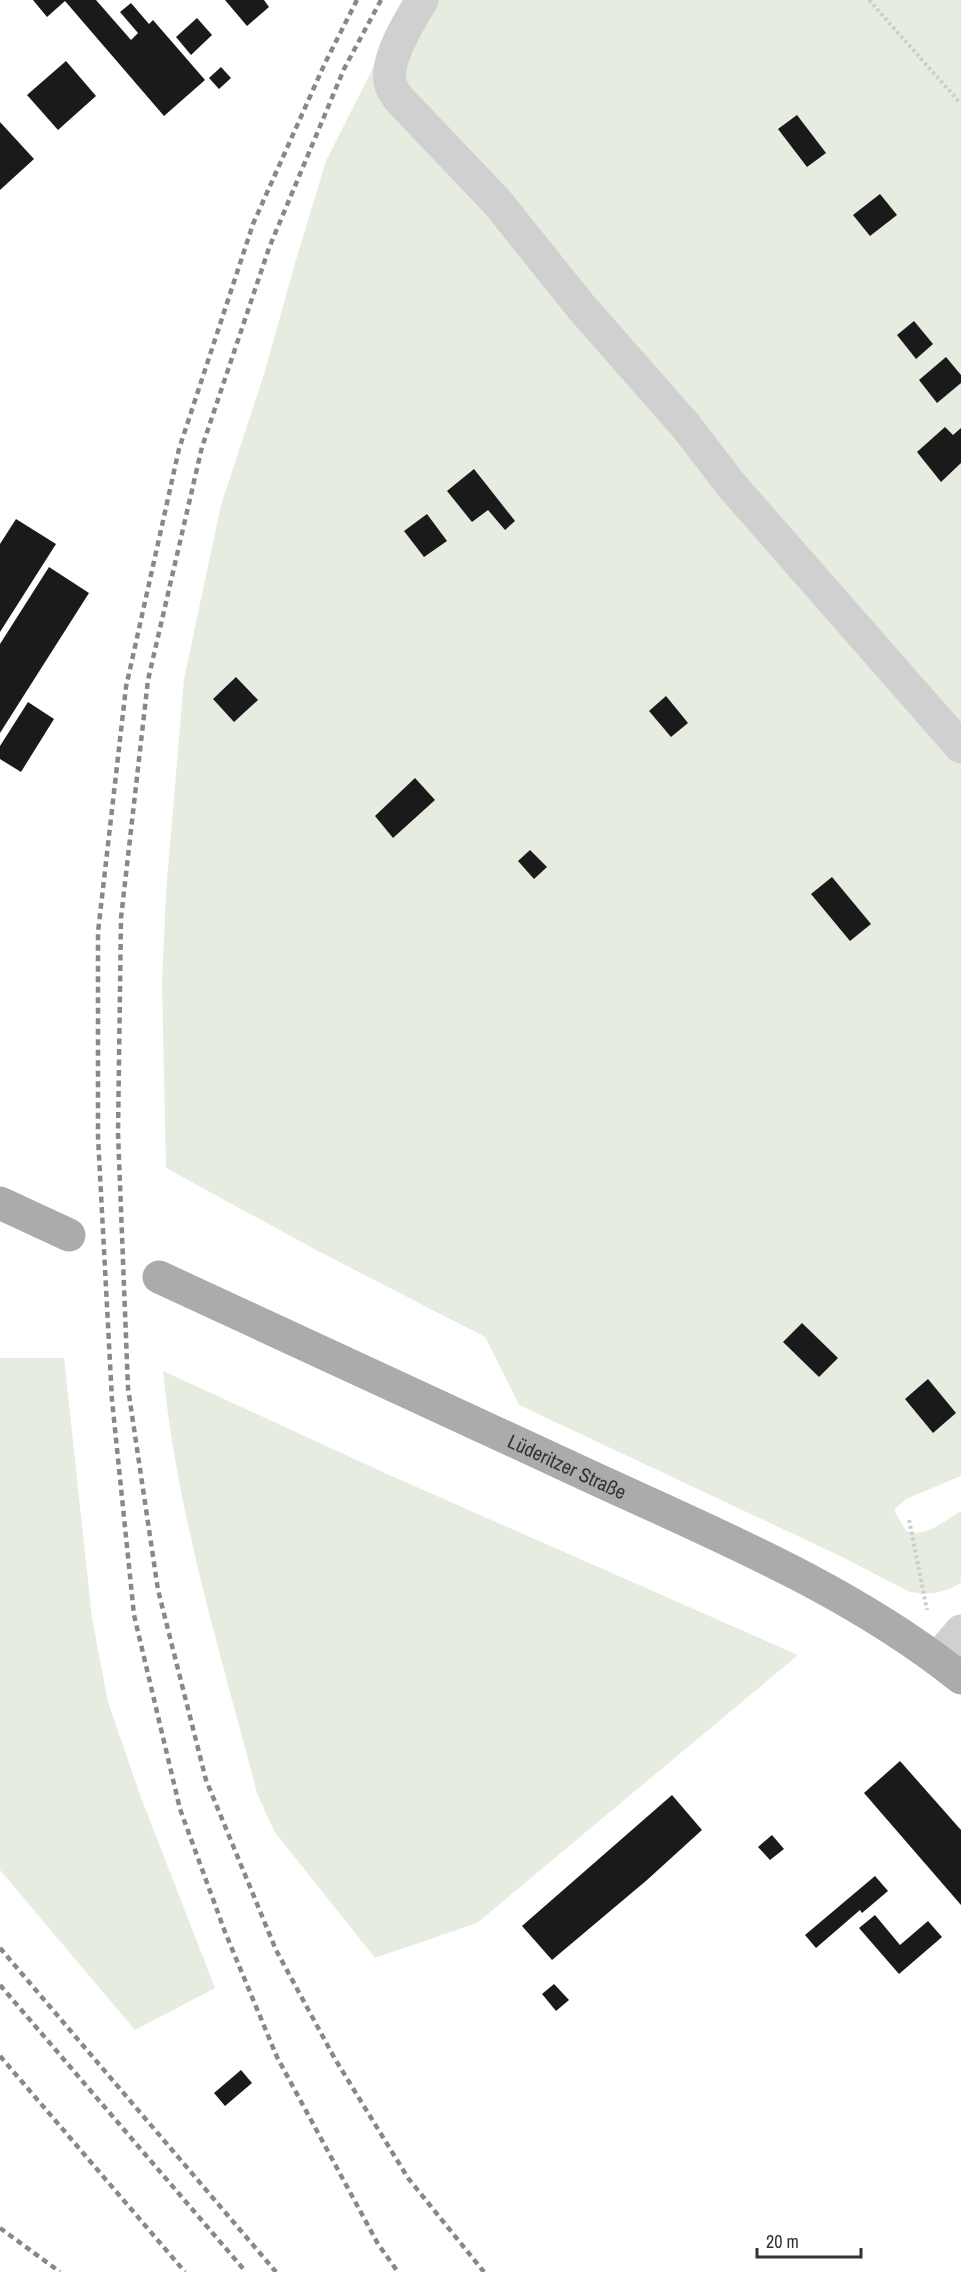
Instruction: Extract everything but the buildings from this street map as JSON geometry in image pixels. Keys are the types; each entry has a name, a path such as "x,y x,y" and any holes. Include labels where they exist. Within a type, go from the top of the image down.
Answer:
{"main road":[{"path":"0,1203 69,1235"},
{"name":"Lüderitzer Straße","path":"159,1277 687,1521 857,1607 949,1669"}],"street":[{"path":"422,0 394,54 389,71 390,83 398,98 497,202 582,309 685,425 732,486 961,747"},
{"path":"949,1669 961,1631"}],"path":[{"path":"869,0 961,104"},
{"path":"909,1520 929,1620"}],"shaded area":[{"path":"431,0 961,0 961,734 415,103 399,66"},
{"path":"389,36 384,61 442,156 961,760 961,1476 906,1499 894,1510 906,1531 913,1533 935,1527 961,1511 961,1583 949,1589 930,1593 910,1592 838,1555 519,1405 485,1337 318,1251 166,1168 162,982 166,893 184,679 221,505 265,371 326,161"},
{"path":"0,1358 64,1358 92,1618 108,1702 140,1795 215,1988 135,2030 0,1870"},
{"path":"163,1371 387,1474 798,1655 477,1923 375,1958 274,1831 257,1793 189,1531"}],"railway":[{"path":"357,0 325,63 253,224 179,449 126,687 98,932 98,1137 112,1400 134,1615 180,1809 225,1932 277,2057 378,2244 398,2272"},
{"path":"381,0 344,69 269,248 202,447 148,680 121,918 118,1133 128,1388 158,1590 206,1780 276,1950 335,2059 408,2178 484,2272"},
{"path":"0,1948 276,2272"},
{"path":"0,1985 246,2272"},
{"path":"0,2056 185,2272"},
{"path":"0,2228 60,2272"}]}
